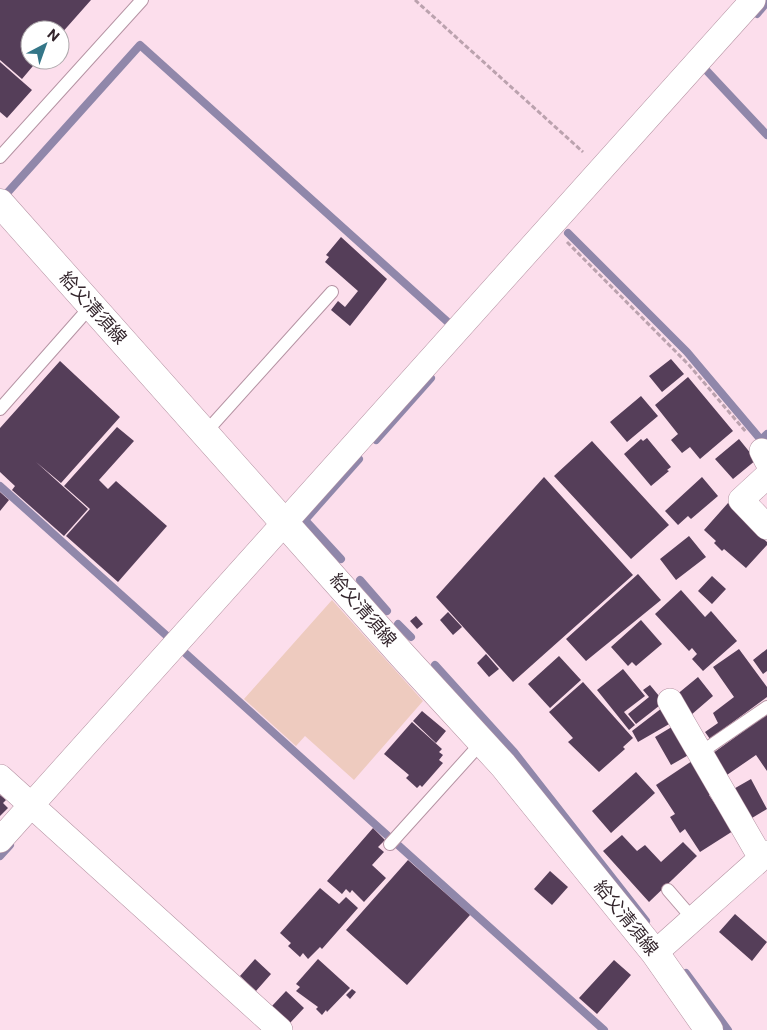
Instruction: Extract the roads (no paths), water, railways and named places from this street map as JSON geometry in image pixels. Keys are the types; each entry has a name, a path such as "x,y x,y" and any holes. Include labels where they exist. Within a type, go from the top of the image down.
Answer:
{"main road":[{"name":"給父清須線","path":"0,204 503,765 654,952 709,1030"}],"street":[{"path":"0,840 753,0"},
{"path":"767,476 741,500 767,527"},
{"path":"654,952 764,856 700,753 670,700"},
{"path":"0,777 280,1030"}],"lane":[{"path":"0,156 142,0"},
{"path":"205,433 332,292"},
{"path":"0,409 92,306"},
{"path":"700,753 767,707"},
{"path":"390,844 482,742"},
{"path":"668,890 693,919"}],"waterway":[{"path":"757,14 767,2"},
{"path":"8,192 140,45 450,324"},
{"path":"706,70 767,135"},
{"path":"568,233 687,352 761,440 767,434"},
{"path":"376,440 431,378"},
{"path":"341,559 305,520 359,459"},
{"path":"0,486 167,636"},
{"path":"360,580 387,611"},
{"path":"398,624 411,637"},
{"path":"184,652 388,836"},
{"path":"435,665 514,752 646,921"},
{"path":"0,856 10,845"},
{"path":"398,845 604,1030"},
{"path":"686,973 728,1030"}]}
